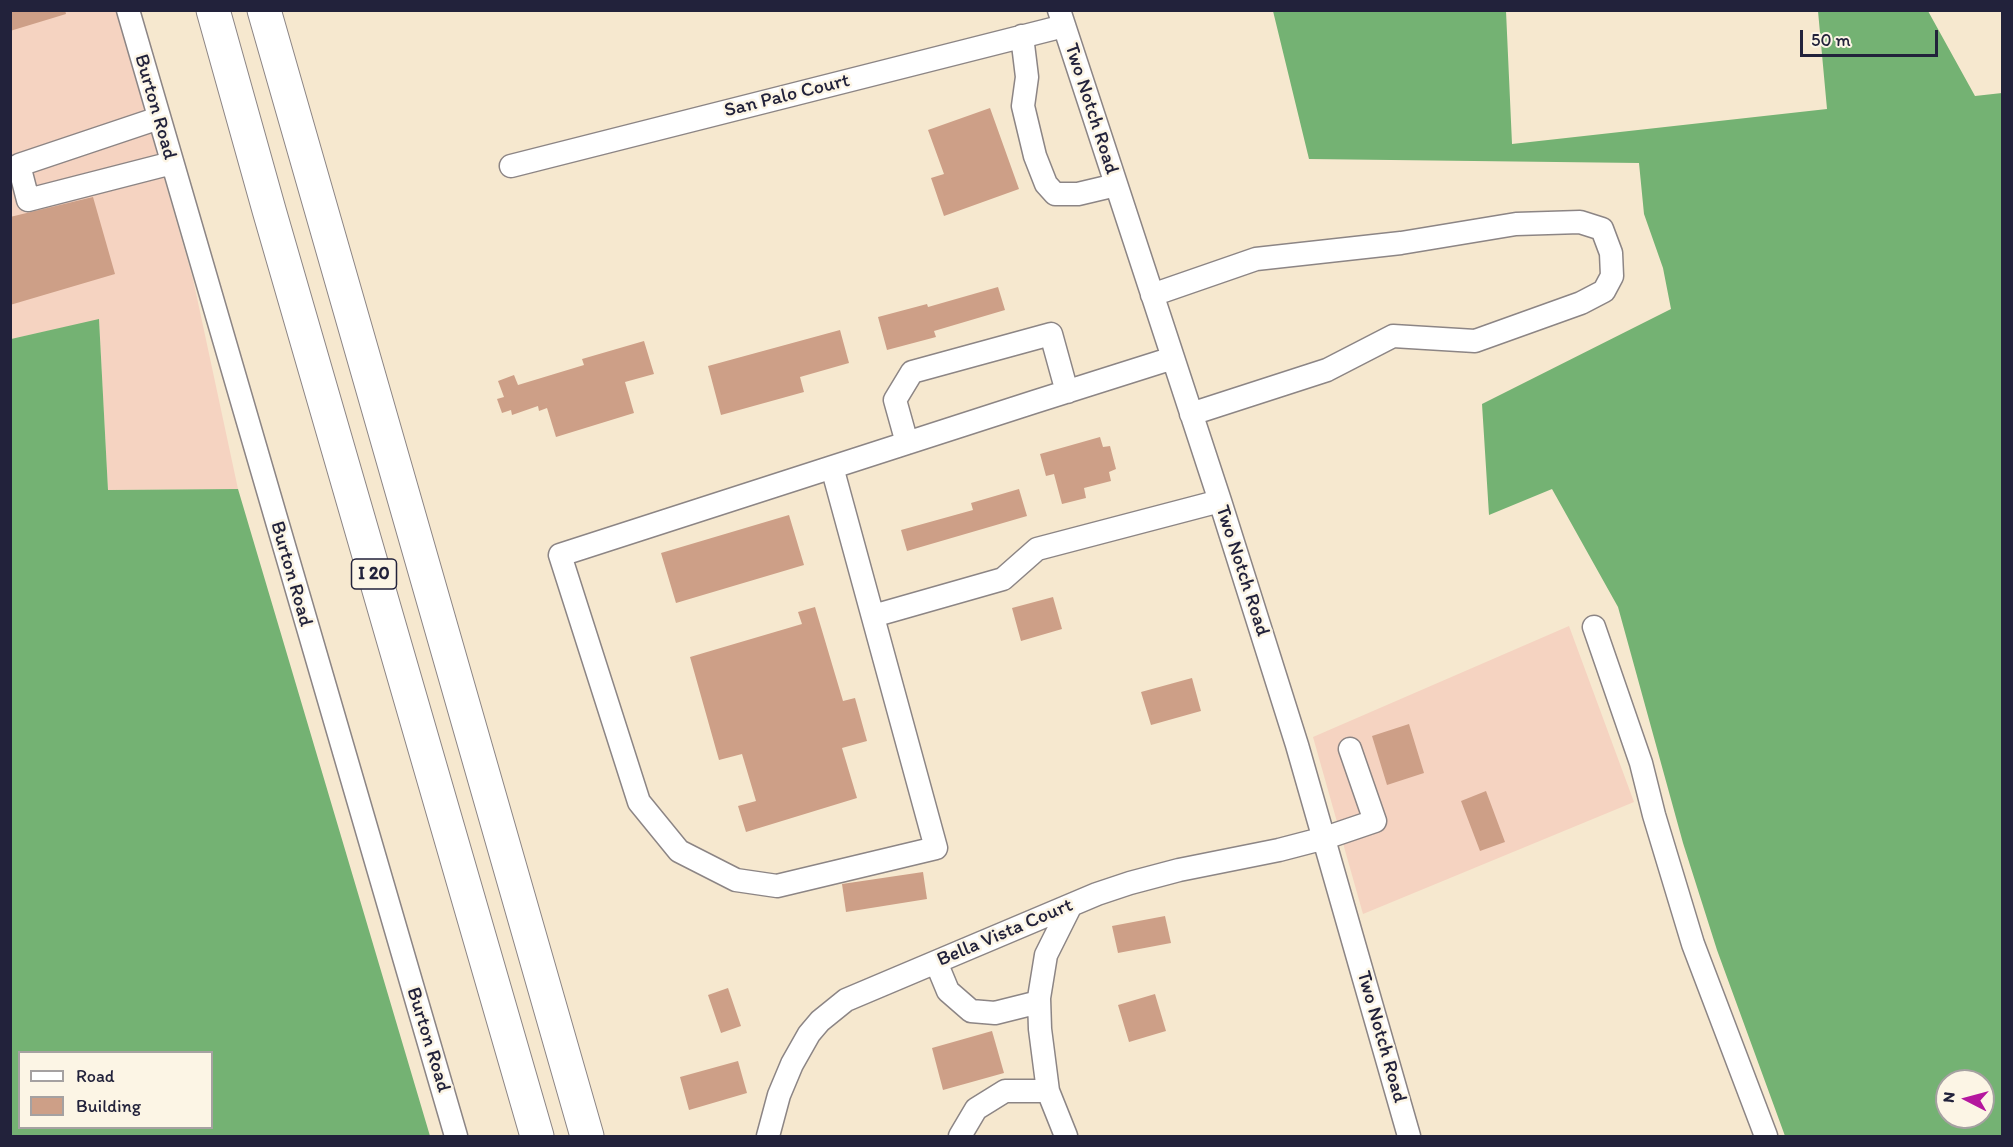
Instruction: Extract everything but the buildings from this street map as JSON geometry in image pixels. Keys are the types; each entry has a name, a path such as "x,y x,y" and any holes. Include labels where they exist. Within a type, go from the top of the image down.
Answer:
{"highway":[{"name":"I 20","path":"213,10 537,1137"},
{"name":"I 20","path":"264,10 587,1137"}],"street":[{"name":"Burton Road","path":"128,10 456,1137"},
{"name":"San Palo Court","path":"511,166 1022,36 1061,18"},
{"name":"Two Notch Road","path":"1061,18 1220,501 1325,838 1409,1137"},
{"path":"1022,36 1027,77 1023,106 1035,156 1046,184 1055,194 1078,194 1116,185"},
{"path":"159,118 19,165 28,200 172,163"},
{"path":"1152,295 1256,259 1401,243 1516,224 1580,222 1602,229 1611,253 1612,276 1604,291 1581,303 1475,341 1393,336 1327,370 1191,414"},
{"path":"907,443 895,400 912,372 1052,334 1067,392"},
{"path":"832,467 936,848 777,886 736,880 679,850 639,802 560,555 832,467 1173,358"},
{"path":"873,616 1003,579 1037,549 1220,501"},
{"path":"1594,627 1641,763 1654,815 1693,944 1766,1137"},
{"name":"Bella Vista Court","path":"768,1137 779,1095 792,1064 809,1034 820,1021 846,1000 1071,905 1130,883 1179,870 1279,850 1325,838 1375,821 1350,749"},
{"path":"1066,1137 1048,1091 1039,1002 1046,956 1071,905"},
{"path":"936,962 948,991 970,1011 995,1013 1039,1002"},
{"path":"960,1137 976,1109 1005,1091 1048,1091"}],"shaded area":[{"path":"10,11 116,11 193,279 238,489 108,490 99,320 11,339"},
{"path":"1569,626 1634,802 1363,914 1313,737"}],"green space":[{"path":"1273,11 1506,11 1512,144 1827,109 1818,11 1928,11 1975,96 2002,93 2002,1136 1785,1136 1717,950 1683,843 1618,607 1552,489 1489,515 1482,404 1671,309 1663,268 1644,214 1639,163 1309,159"},
{"path":"99,319 108,490 238,489 430,1136 11,1136 11,339"}]}
